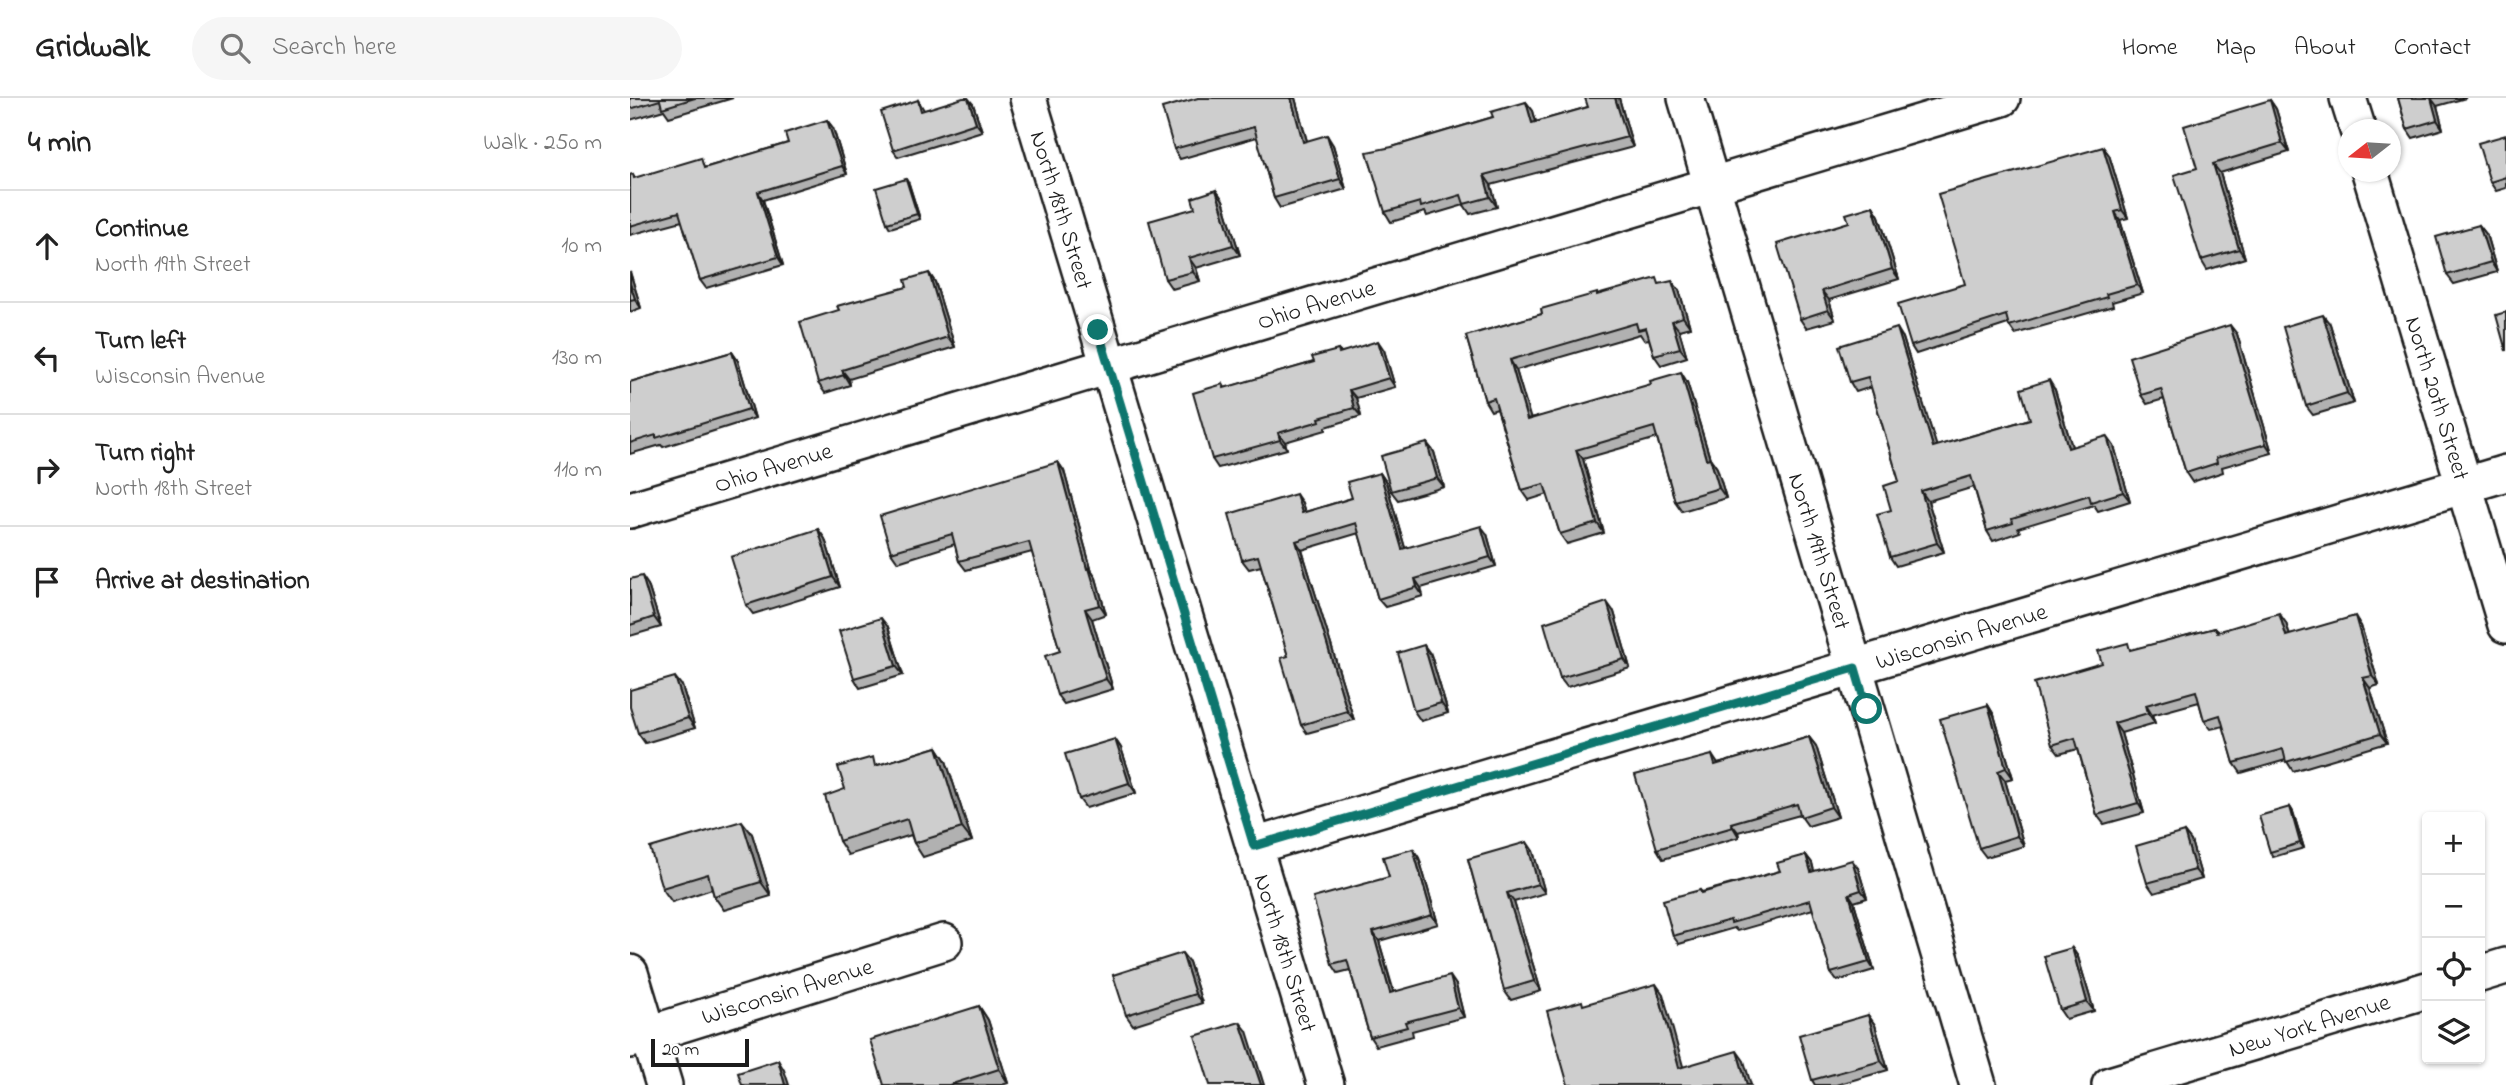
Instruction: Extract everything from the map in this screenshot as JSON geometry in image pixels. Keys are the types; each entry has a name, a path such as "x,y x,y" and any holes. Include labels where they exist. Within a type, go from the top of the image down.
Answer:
{"street":[{"name":"North 18th Street","path":"1028,98 1326,1085"},
{"name":"North 19th Street","path":"1686,98 1978,1085"},
{"name":"Ohio Avenue","path":"630,510 2002,98"},
{"path":"2348,98 2355,119"},
{"name":"North 20th Street","path":"2373,182 2506,625"},
{"name":"Wisconsin Avenue","path":"1254,846 2506,473"},
{"name":"Wisconsin Avenue","path":"639,1037 944,942"},
{"path":"2485,972 2506,966"},
{"path":"630,973 639,1037 664,1085"},
{"name":"New York Avenue","path":"2110,1085 2422,991"}],"building":[{"path":"630,98 695,98 662,108 660,100 630,109"},
{"path":"968,98 976,123 893,150 881,112 918,100 921,111"},
{"path":"1198,98 1291,98 1303,142 1327,135 1340,179 1274,198 1254,127 1174,149 1162,108"},
{"path":"1585,98 1615,98 1627,137 1484,175 1490,197 1464,204 1461,195 1421,207 1420,202 1385,212 1367,152 1493,117 1491,112 1526,102 1532,123 1588,107"},
{"path":"2398,98 2431,98 2437,120 2407,129"},
{"path":"2270,100 2282,143 2213,164 2239,249 2201,260 2174,175 2197,168 2184,126"},
{"path":"827,120 842,166 758,192 778,257 700,280 679,212 630,226 630,175 633,174 634,178 701,158 704,168 788,143 785,133"},
{"path":"2506,135 2506,177 2490,182 2478,143"},
{"path":"2103,147 2122,210 2115,212 2137,285 2106,294 2107,297 2009,326 2006,315 1911,346 1898,304 1965,284 1938,194"},
{"path":"906,179 917,214 887,223 876,188"},
{"path":"1216,190 1233,245 1189,258 1193,272 1165,279 1149,221 1195,208 1192,198"},
{"path":"1873,206 1892,269 1822,291 1828,310 1800,319 1777,244 1849,222 1846,214"},
{"path":"2479,225 2491,262 2447,275 2436,237"},
{"path":"929,273 948,337 842,370 844,375 818,383 800,322 839,310 837,306 907,287 905,280"},
{"path":"1657,278 1659,284 1672,281 1683,317 1672,321 1680,348 1654,355 1646,328 1638,330 1636,323 1510,360 1527,420 1651,384 1650,381 1681,372 1706,459 1710,458 1719,488 1675,501 1654,427 1576,450 1597,523 1560,534 1544,484 1522,490 1494,398 1485,401 1466,336 1542,314 1541,309"},
{"path":"630,284 635,299 630,300"},
{"path":"2506,312 2506,351 2496,315"},
{"path":"2323,315 2347,393 2306,406 2283,327"},
{"path":"2230,325 2266,444 2216,458 2217,463 2186,473 2161,389 2141,395 2129,357"},
{"path":"1897,328 1933,447 2030,419 2021,389 2049,380 2068,448 2107,436 2123,492 2091,502 2089,495 2012,519 2013,523 1987,531 1971,476 1921,491 1937,543 1890,557 1877,514 1891,510 1884,486 1899,481 1868,377 1850,382 1839,346"},
{"path":"1378,341 1389,378 1349,390 1354,408 1278,433 1280,440 1212,459 1193,393 1223,384 1224,388 1314,362 1312,357 1338,350 1339,353"},
{"path":"732,352 749,409 656,438 656,435 630,443 630,382"},
{"path":"1427,443 1437,478 1391,491 1381,456"},
{"path":"1058,462 1087,569 1089,568 1100,605 1085,609 1106,679 1057,695 1045,656 1060,651 1029,542 959,561 952,534 891,552 880,516"},
{"path":"1380,473 1402,549 1481,526 1490,557 1415,579 1417,587 1378,599 1356,523 1296,541 1347,711 1301,725 1281,658 1288,656 1258,556 1242,560 1229,514 1296,494 1302,513 1352,498 1347,482"},
{"path":"818,529 833,577 746,605 731,557"},
{"path":"642,576 654,617 630,625 630,579"},
{"path":"1607,602 1624,659 1560,678 1544,623"},
{"path":"2279,613 2286,636 2355,616 2372,676 2363,678 2380,734 2286,762 2283,749 2234,763 2220,715 2204,720 2196,691 2146,705 2148,713 2114,723 2138,803 2097,815 2075,738 2052,745 2034,683 2102,663 2098,651 2128,643 2130,650 2215,628 2217,632"},
{"path":"881,618 896,666 854,678 839,631"},
{"path":"1424,645 1441,703 1414,711 1398,653"},
{"path":"675,677 688,718 638,733 630,707 630,690"},
{"path":"1988,705 2006,768 1998,771 2017,836 1979,848 1940,719"},
{"path":"1809,737 1831,807 1801,817 1797,804 1731,823 1733,827 1657,849 1635,775 1712,755 1715,765"},
{"path":"1115,739 1129,783 1079,799 1065,754"},
{"path":"937,747 962,828 914,843 907,819 839,841 825,796 845,789 838,767 873,757 875,766"},
{"path":"2290,807 2300,843 2270,852 2259,816"},
{"path":"742,821 761,882 714,896 708,874 662,888 650,848"},
{"path":"2184,832 2195,870 2147,883 2136,846"},
{"path":"1527,842 1538,884 1507,893 1534,981 1504,990 1468,859"},
{"path":"1413,849 1432,915 1373,932 1390,993 1450,976 1458,1008 1405,1022 1407,1027 1370,1037 1347,960 1332,964 1313,898 1389,877 1383,857"},
{"path":"1806,855 1811,872 1852,860 1861,890 1849,894 1869,962 1831,973 1810,900 1731,923 1730,920 1673,936 1663,900 1700,890 1701,893 1780,871 1777,863"},
{"path":"2072,948 2087,1002 2060,1010 2044,956"},
{"path":"1182,953 1195,994 1126,1015 1113,975"},
{"path":"1656,984 1679,1068 1737,1051 1747,1085 1568,1085 1547,1011 1582,1001 1583,1005"},
{"path":"979,1006 999,1069 949,1085 884,1085 870,1040"},
{"path":"1868,1015 1881,1061 1812,1080 1799,1035"},
{"path":"1240,1022 1261,1085 1210,1085 1195,1036"},
{"path":"778,1060 785,1085 742,1085 738,1073"}],"route":[{"path":"1098,330 1254,846 1855,668 1867,709"}]}
